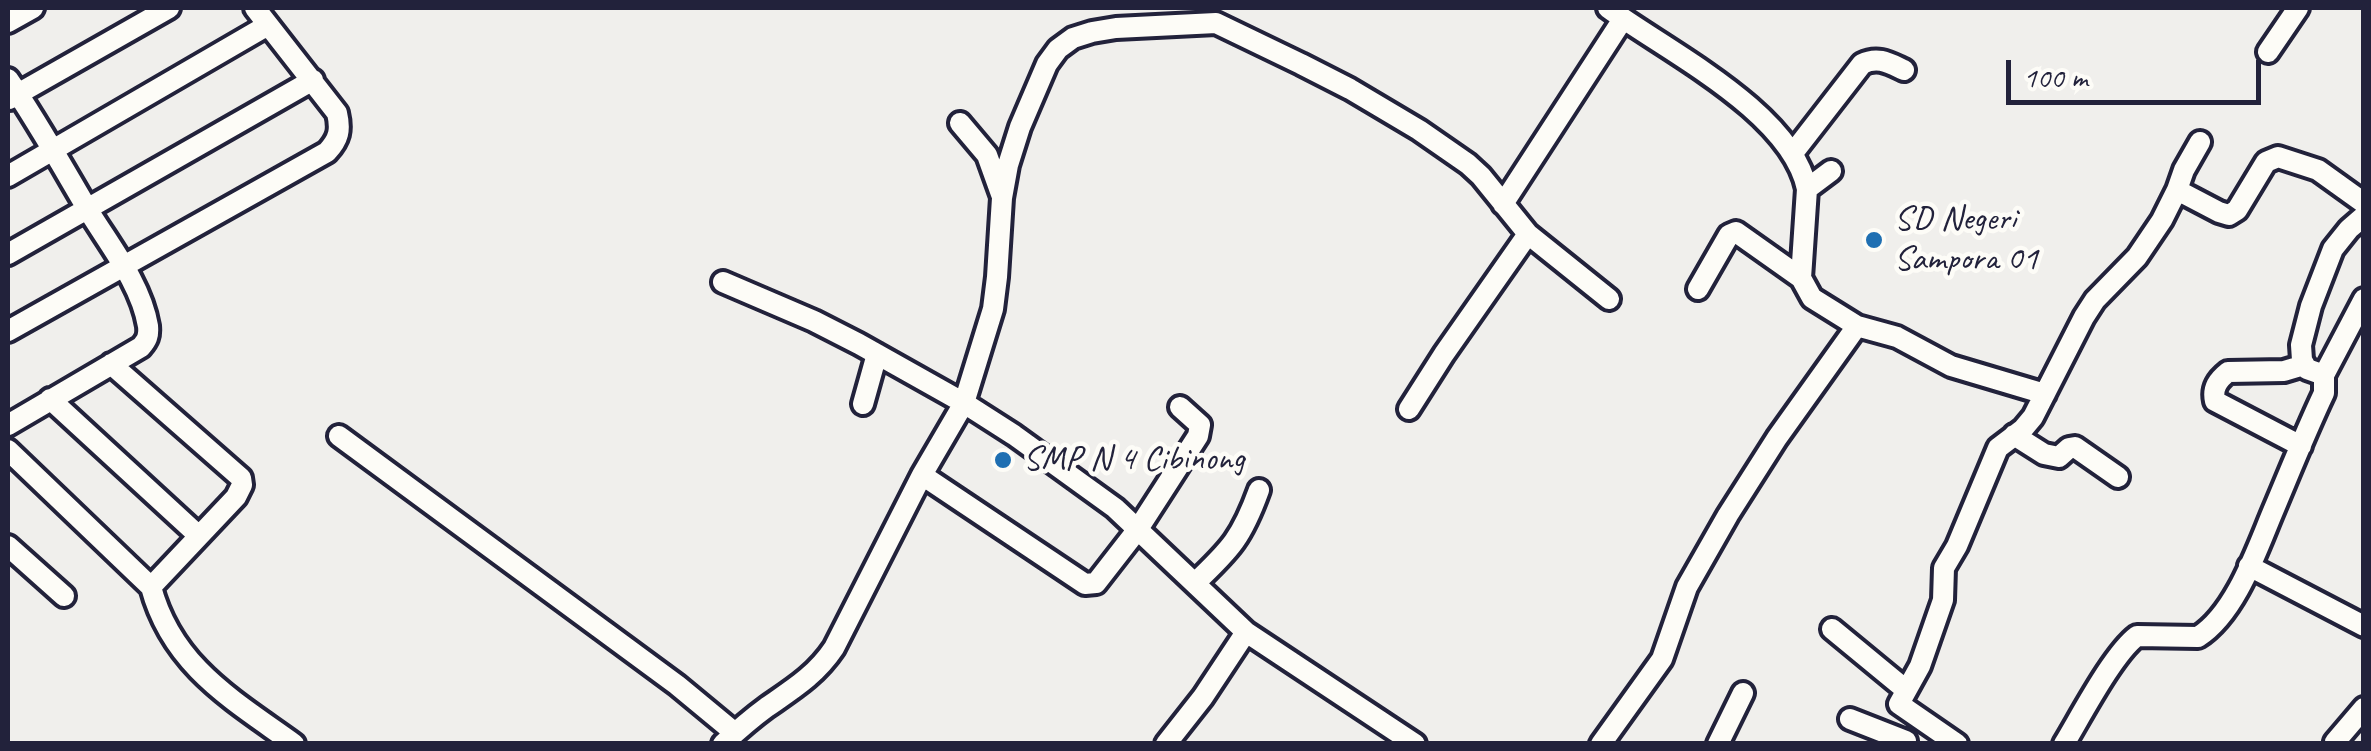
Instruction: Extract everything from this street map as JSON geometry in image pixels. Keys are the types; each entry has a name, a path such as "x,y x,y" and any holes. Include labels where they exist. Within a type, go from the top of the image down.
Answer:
{"street":[{"path":"8,22 33,8"},
{"path":"8,424 141,347 148,330 139,297 123,266 53,148 11,91 169,8"},
{"path":"8,330 327,152 336,143 336,113 254,8"},
{"path":"2268,52 2298,8"},
{"path":"1502,204 1616,13 1719,84 1759,116 1793,153 1808,189 1801,278"},
{"path":"338,436 677,685 729,738 823,664 922,475 964,404 993,309 1008,166 1047,64 1073,38 1116,28 1219,16 1418,130 1468,164 1528,234 1609,299"},
{"path":"8,176 268,24"},
{"path":"1793,153 1862,64 1879,60 1904,70"},
{"path":"8,254 313,80"},
{"path":"960,123 986,155 1002,198"},
{"path":"1957,744 1900,706 1899,701 1920,666 1943,600 1944,568 1998,448 2028,423 2095,300 2136,257 2162,220 2200,142"},
{"path":"2177,190 2229,215 2237,210 2266,162 2278,157 2318,170 2364,203"},
{"path":"1808,189 1831,171"},
{"path":"2324,375 2304,365 2302,336 2333,249 2364,216"},
{"path":"1698,289 1729,235 1736,232 1801,278 1812,298 1857,326 1897,337 1951,366 2046,394"},
{"path":"1409,409 1528,234"},
{"path":"723,282 876,354 964,404 1071,474 1138,529 1246,632 1416,744"},
{"path":"2064,744 2133,639 2191,638 2203,634 2230,603 2324,393 2324,375 2364,300"},
{"path":"1601,744 1662,660 1687,586 1728,515 1857,326"},
{"path":"862,404 876,354"},
{"path":"111,364 241,478 236,497 151,588"},
{"path":"2301,446 2215,401 2214,395 2218,382 2228,372 2284,371 2304,365"},
{"path":"50,399 199,536"},
{"path":"922,475 1086,584 1096,583 1138,529 1200,430 1197,420 1180,407"},
{"path":"2014,434 2050,457 2059,457 2075,447 2118,477"},
{"path":"8,450 151,588 171,637 209,683 294,744"},
{"path":"1196,583 1232,547 1260,490"},
{"path":"8,546 64,596"},
{"path":"2249,566 2364,626"},
{"path":"1832,628 1906,690"},
{"path":"1166,744 1246,632"},
{"path":"1718,744 1743,692"},
{"path":"2335,742 2364,708"},
{"path":"1850,719 1905,742 1920,720"}],"place":[{"name":"SD Negeri Sampora 01","path":"1874,240"},
{"name":"SMP N 4 Cibinong","path":"1003,460"}]}
